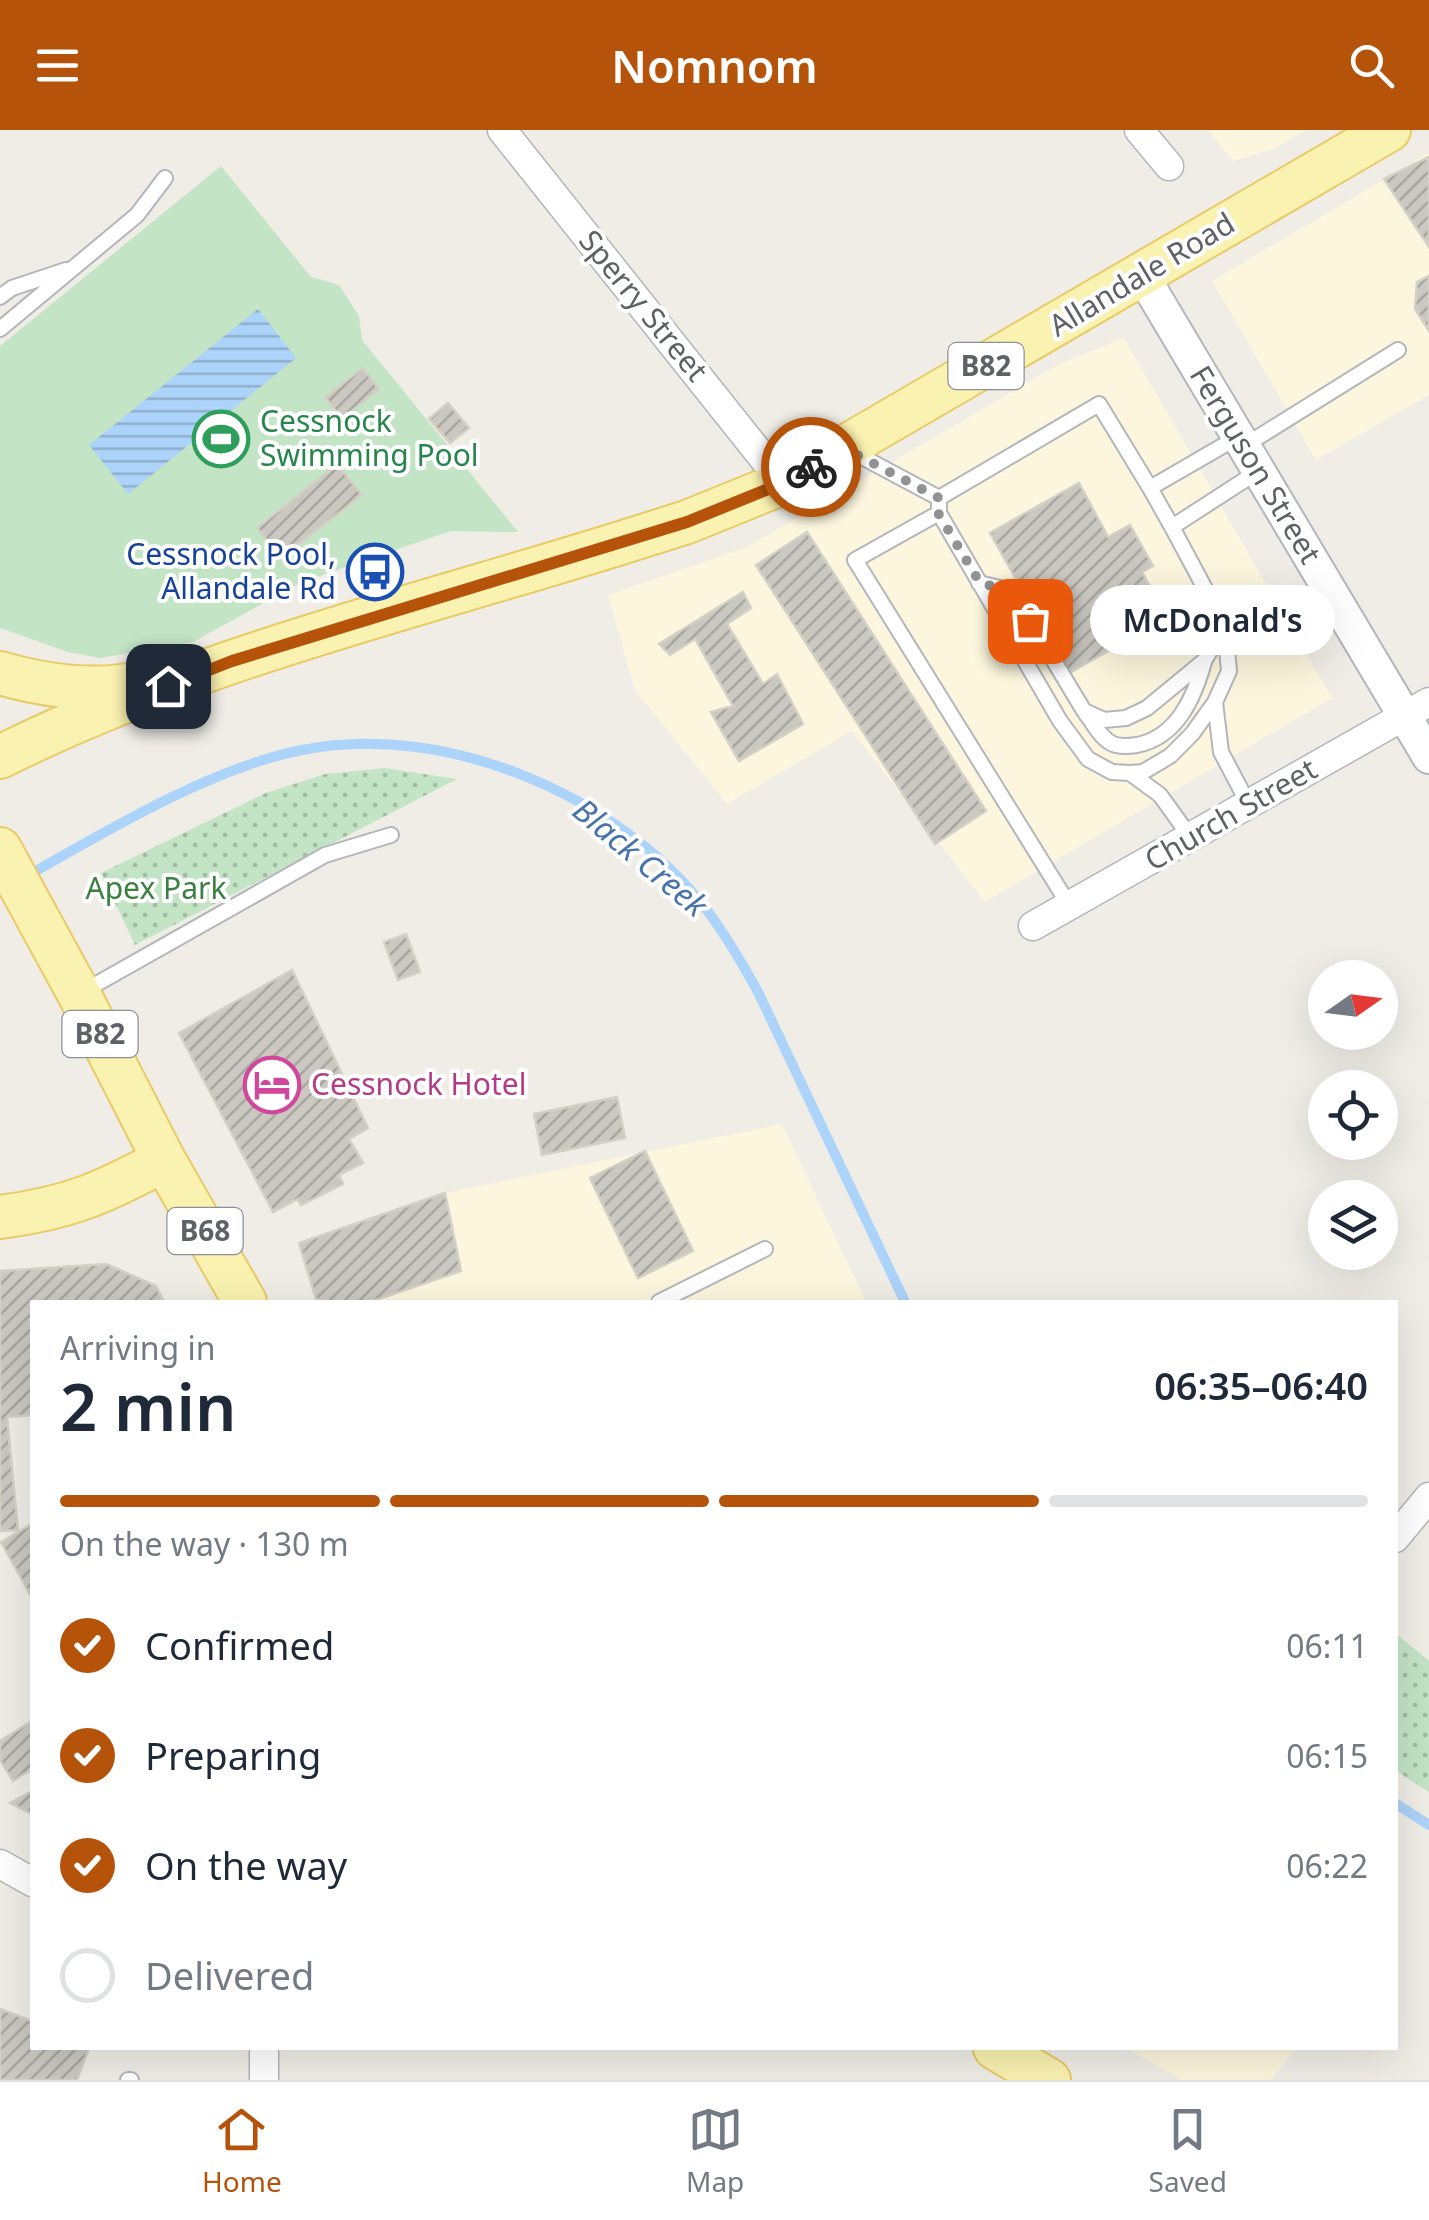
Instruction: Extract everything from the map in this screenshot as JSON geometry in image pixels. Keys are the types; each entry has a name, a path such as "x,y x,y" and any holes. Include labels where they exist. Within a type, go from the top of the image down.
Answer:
{"main road":[{"name":"Allandale Road","path":"0,757 38,738 232,661 642,536 783,483 1389,130"},
{"path":"0,673 31,682 124,687 232,661"},
{"name":"B82","path":"1,850 164,1160"},
{"path":"0,1217 41,1212 97,1196 164,1160"},
{"name":"B68","path":"164,1160 244,1300"},
{"path":"998,2050 1049,2080"}],"street":[{"name":"Sperry Street","path":"502,130 783,483"},
{"path":"1140,130 1168,166"},
{"name":"Ferguson Street","path":"1142,275 1246,452 1417,709 1429,757"},
{"name":"Church Street","path":"1033,926 1417,709"},
{"path":"1398,1534 1429,1497"},
{"path":"0,1864 30,1881"},
{"path":"264,2050 264,2080"}],"lane":[{"path":"0,329 137,215 165,178"},
{"path":"0,297 12,288 77,266"},
{"path":"1172,527 1246,452 1398,350"},
{"path":"844,448 939,506 1060,721 1088,759 1112,772 1143,772 1170,756 1216,702 1229,672 1225,626 1150,488 1098,404 939,506 855,560 1069,905"},
{"path":"1150,488 1246,452"},
{"path":"980,583 1012,591 1102,735 1113,744 1127,747 1162,736 1175,724 1197,688 1204,661 1225,626"},
{"path":"1084,710 1104,720 1126,718 1166,695 1204,661"},
{"path":"1216,702 1222,752 1249,805"},
{"path":"1130,773 1160,795 1191,839"},
{"path":"79,994 325,855 390,835"},
{"path":"663,1300 765,1250"}],"shaded area":[{"path":"1208,130 1306,130 1274,149 1233,161"},
{"path":"1429,153 1429,395 1316,460 1212,281"},
{"path":"1124,338 1332,698 985,902 852,731 727,804 635,690 608,595 747,547 1061,363"},
{"path":"782,1124 865,1300 328,1300 299,1243 445,1193"},
{"path":"1130,2050 1295,2050 1271,2080 1182,2080"}],"green space":[{"name":"Cessnock Swimming Pool","path":"221,166 311,277 339,285 359,316 362,340 518,532 451,531 302,582 193,642 100,658 68,652 0,628 0,346"},
{"name":"Apex Park","path":"385,768 457,779 135,945 101,873 266,793 325,774"},
{"path":"1398,1635 1429,1661 1429,1792 1398,1772"}],"water":[{"path":"258,309 296,358 128,494 89,445"}],"building":[{"path":"1429,157 1429,247 1384,179"},
{"path":"1429,276 1429,331 1415,309 1417,282"},
{"path":"363,368 379,389 342,419 325,397"},
{"path":"448,403 469,428 450,443 429,419"},
{"path":"337,464 362,495 281,558 257,528"},
{"path":"1079,483 1108,537 1130,525 1153,566 1142,572 1167,618 1069,673 990,533"},
{"path":"807,532 986,811 935,844 756,565"},
{"path":"743,592 751,608 727,624 763,684 777,674 803,724 739,761 711,712 733,706 695,639 670,655 659,644"},
{"path":"406,934 420,972 398,980 384,942"},
{"path":"292,970 368,1128 349,1139 363,1163 339,1175 343,1184 301,1205 298,1199 273,1212 179,1033"},
{"path":"617,1097 625,1138 542,1155 534,1114"},
{"path":"645,1151 693,1251 638,1278 590,1178"},
{"path":"445,1193 461,1271 376,1300 318,1300 299,1243"},
{"path":"106,1264 156,1286 163,1300 30,1300 30,1415 7,1417 18,1530 0,1531 0,1271"},
{"path":"30,1525 30,1594 1,1542"},
{"path":"30,1722 30,1770 13,1781 0,1760 0,1741"},
{"path":"30,1792 30,1813 10,1803"},
{"path":"0,2009 30,2020 30,2050 88,2050 77,2080 0,2080"}],"waterway":[{"name":"Black Creek","path":"27,876 197,785 268,758 302,750 356,744 412,747 469,758 524,776 577,801 626,832 669,868 727,939 758,992 904,1300"},
{"name":"Black Creek","path":"1398,1805 1429,1825"}],"way so far":[{"path":"811,467 844,448 939,498 938,513 980,583 1012,591 1030,621"}],"place":[{"name":"Cessnock Swimming Pool","path":"221,439"},
{"name":"Cessnock Pool, Allandale Rd","path":"375,572"},
{"name":"McDonald's","path":"1030,621"},
{"name":"Cessnock Hotel","path":"272,1085"}],"route":[{"path":"168,686 232,661 687,522 783,483 811,467"}]}
